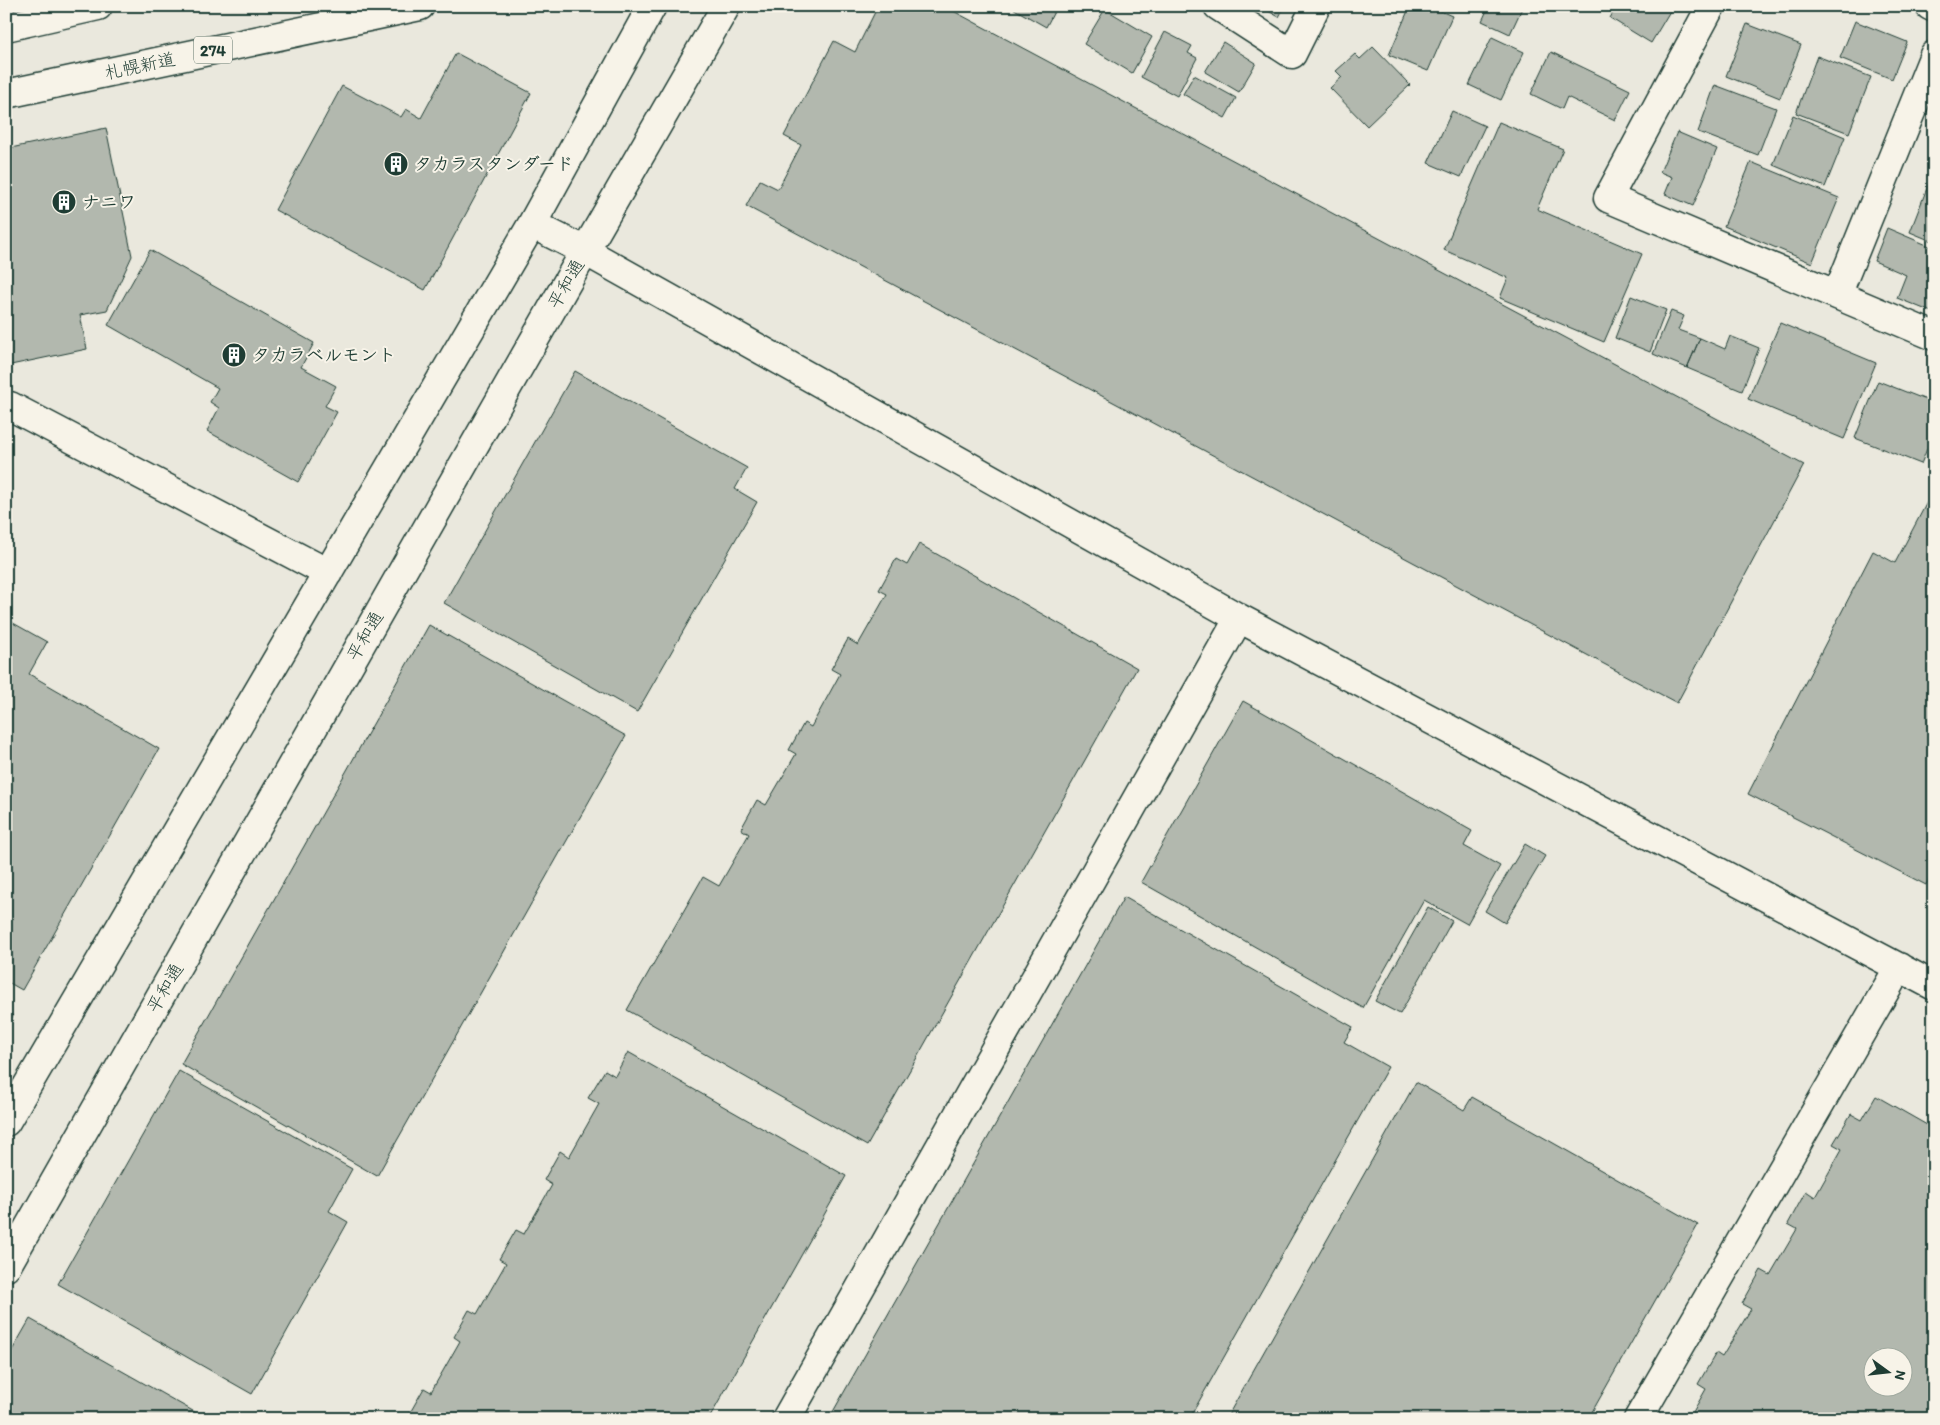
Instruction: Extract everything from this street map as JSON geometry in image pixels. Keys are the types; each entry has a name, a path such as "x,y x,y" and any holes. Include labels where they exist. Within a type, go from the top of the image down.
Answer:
{"main road":[{"path":"6,27 98,6"},
{"name":"札幌新道","path":"6,94 420,6"},
{"path":"6,1122 532,224 652,6"},
{"name":"平和通","path":"6,1268 726,6"},
{"path":"1218,6 1292,54 1316,6"},
{"path":"1711,6 1608,198 1934,336"},
{"path":"1930,6 1934,8"},
{"path":"1837,295 1934,55"},
{"path":"532,224 585,251 1239,618 1934,986"},
{"path":"6,406 10,406 328,573"},
{"path":"786,1419 1239,618"},
{"path":"1638,1419 1899,967"}],"building":[{"path":"878,6 944,6 1804,465 1677,703 746,206 760,180 778,189 801,145 784,136 834,41 855,52"},
{"path":"1009,6 1057,6 1046,27"},
{"path":"1259,6 1285,6 1279,17"},
{"path":"1410,6 1429,6 1452,16 1428,71 1389,55"},
{"path":"1489,6 1523,6 1510,34 1482,21"},
{"path":"1617,6 1673,6 1651,43 1610,18"},
{"path":"1105,9 1152,37 1132,73 1084,44"},
{"path":"1855,21 1907,42 1892,79 1840,58"},
{"path":"1747,24 1801,45 1780,98 1726,76"},
{"path":"1165,32 1192,46 1188,53 1197,58 1177,96 1141,77"},
{"path":"1492,37 1524,52 1501,100 1469,85"},
{"path":"1223,42 1256,63 1239,92 1205,72"},
{"path":"1373,47 1410,85 1367,126 1330,88 1342,77 1336,71 1355,54 1360,59"},
{"path":"1551,52 1630,90 1615,120 1567,97 1562,109 1531,94"},
{"name":"タカラスタンダード","path":"456,53 531,93 425,290 275,210 342,86 401,117 406,109 421,118"},
{"path":"1817,56 1871,77 1849,133 1796,113"},
{"path":"1194,75 1236,98 1225,118 1183,94"},
{"path":"1715,85 1776,108 1758,155 1698,132"},
{"path":"1452,111 1485,126 1461,177 1428,163"},
{"path":"1793,115 1845,137 1825,187 1773,165"},
{"path":"1499,122 1563,149 1537,209 1642,254 1604,342 1500,298 1508,278 1444,250"},
{"name":"ナニワ","path":"106,128 132,256 107,310 80,315 87,349 6,366 6,149"},
{"path":"1677,132 1717,149 1693,206 1665,194 1672,177 1660,172"},
{"path":"1751,162 1839,198 1812,263 1724,226"},
{"path":"1934,170 1934,242 1910,232"},
{"path":"1887,228 1934,248 1934,313 1897,298 1906,275 1874,261"},
{"name":"タカラベルモント","path":"150,250 314,343 301,367 336,386 325,406 337,412 298,482 207,431 219,408 210,402 218,388 108,325"},
{"path":"1631,296 1666,310 1650,352 1615,338"},
{"path":"1671,311 1684,316 1678,330 1700,338 1687,368 1653,354"},
{"path":"1780,323 1876,363 1844,439 1748,399"},
{"path":"1730,336 1759,348 1742,391 1687,368 1700,338 1725,349"},
{"path":"575,371 747,468 735,489 757,502 637,712 444,603"},
{"path":"1878,381 1934,403 1934,431 1921,464 1855,438"},
{"path":"1934,489 1934,870 1926,885 1748,794 1873,551 1895,563"},
{"path":"919,544 1137,668 867,1146 627,1010 703,877 719,886 749,834 741,829 757,800 766,805 796,754 789,750 804,723 811,727 840,674 831,669 848,639 858,645 887,594 879,590 896,559 907,565"},
{"path":"6,619 47,642 29,674 159,749 22,990 6,981"},
{"path":"429,625 626,736 377,1176 181,1064"},
{"path":"1243,701 1472,831 1464,846 1500,866 1467,924 1424,900 1363,1008 1141,882"},
{"path":"1525,844 1545,856 1505,923 1485,911"},
{"path":"1124,897 1353,1027 1344,1042 1388,1067 1189,1419 832,1419 830,1417"},
{"path":"1428,907 1452,921 1400,1014 1375,1001"},
{"path":"6,1012 13,1016 6,1027"},
{"path":"628,1052 846,1176 709,1419 407,1418 424,1388 431,1392 460,1341 454,1337 469,1310 477,1314 506,1263 499,1259 516,1230 524,1234 552,1185 544,1180 560,1151 569,1157 599,1104 588,1098 605,1070 615,1076"},
{"path":"179,1071 352,1169 329,1211 348,1222 252,1394 58,1284"},
{"path":"1416,1082 1464,1110 1472,1097 1698,1225 1588,1419 1226,1419"},
{"path":"1876,1096 1934,1129 1934,1419 1689,1419 1706,1389 1698,1384 1716,1353 1722,1357 1751,1309 1742,1304 1761,1270 1770,1275 1797,1229 1788,1224 1806,1191 1815,1197 1842,1149 1833,1144 1851,1114 1862,1120"},
{"path":"30,1319 207,1419 6,1419 6,1361"}],"place":[{"name":"タカラスタンダード","path":"396,164"},
{"name":"ナニワ","path":"64,202"},
{"name":"タカラベルモント","path":"234,355"}]}
